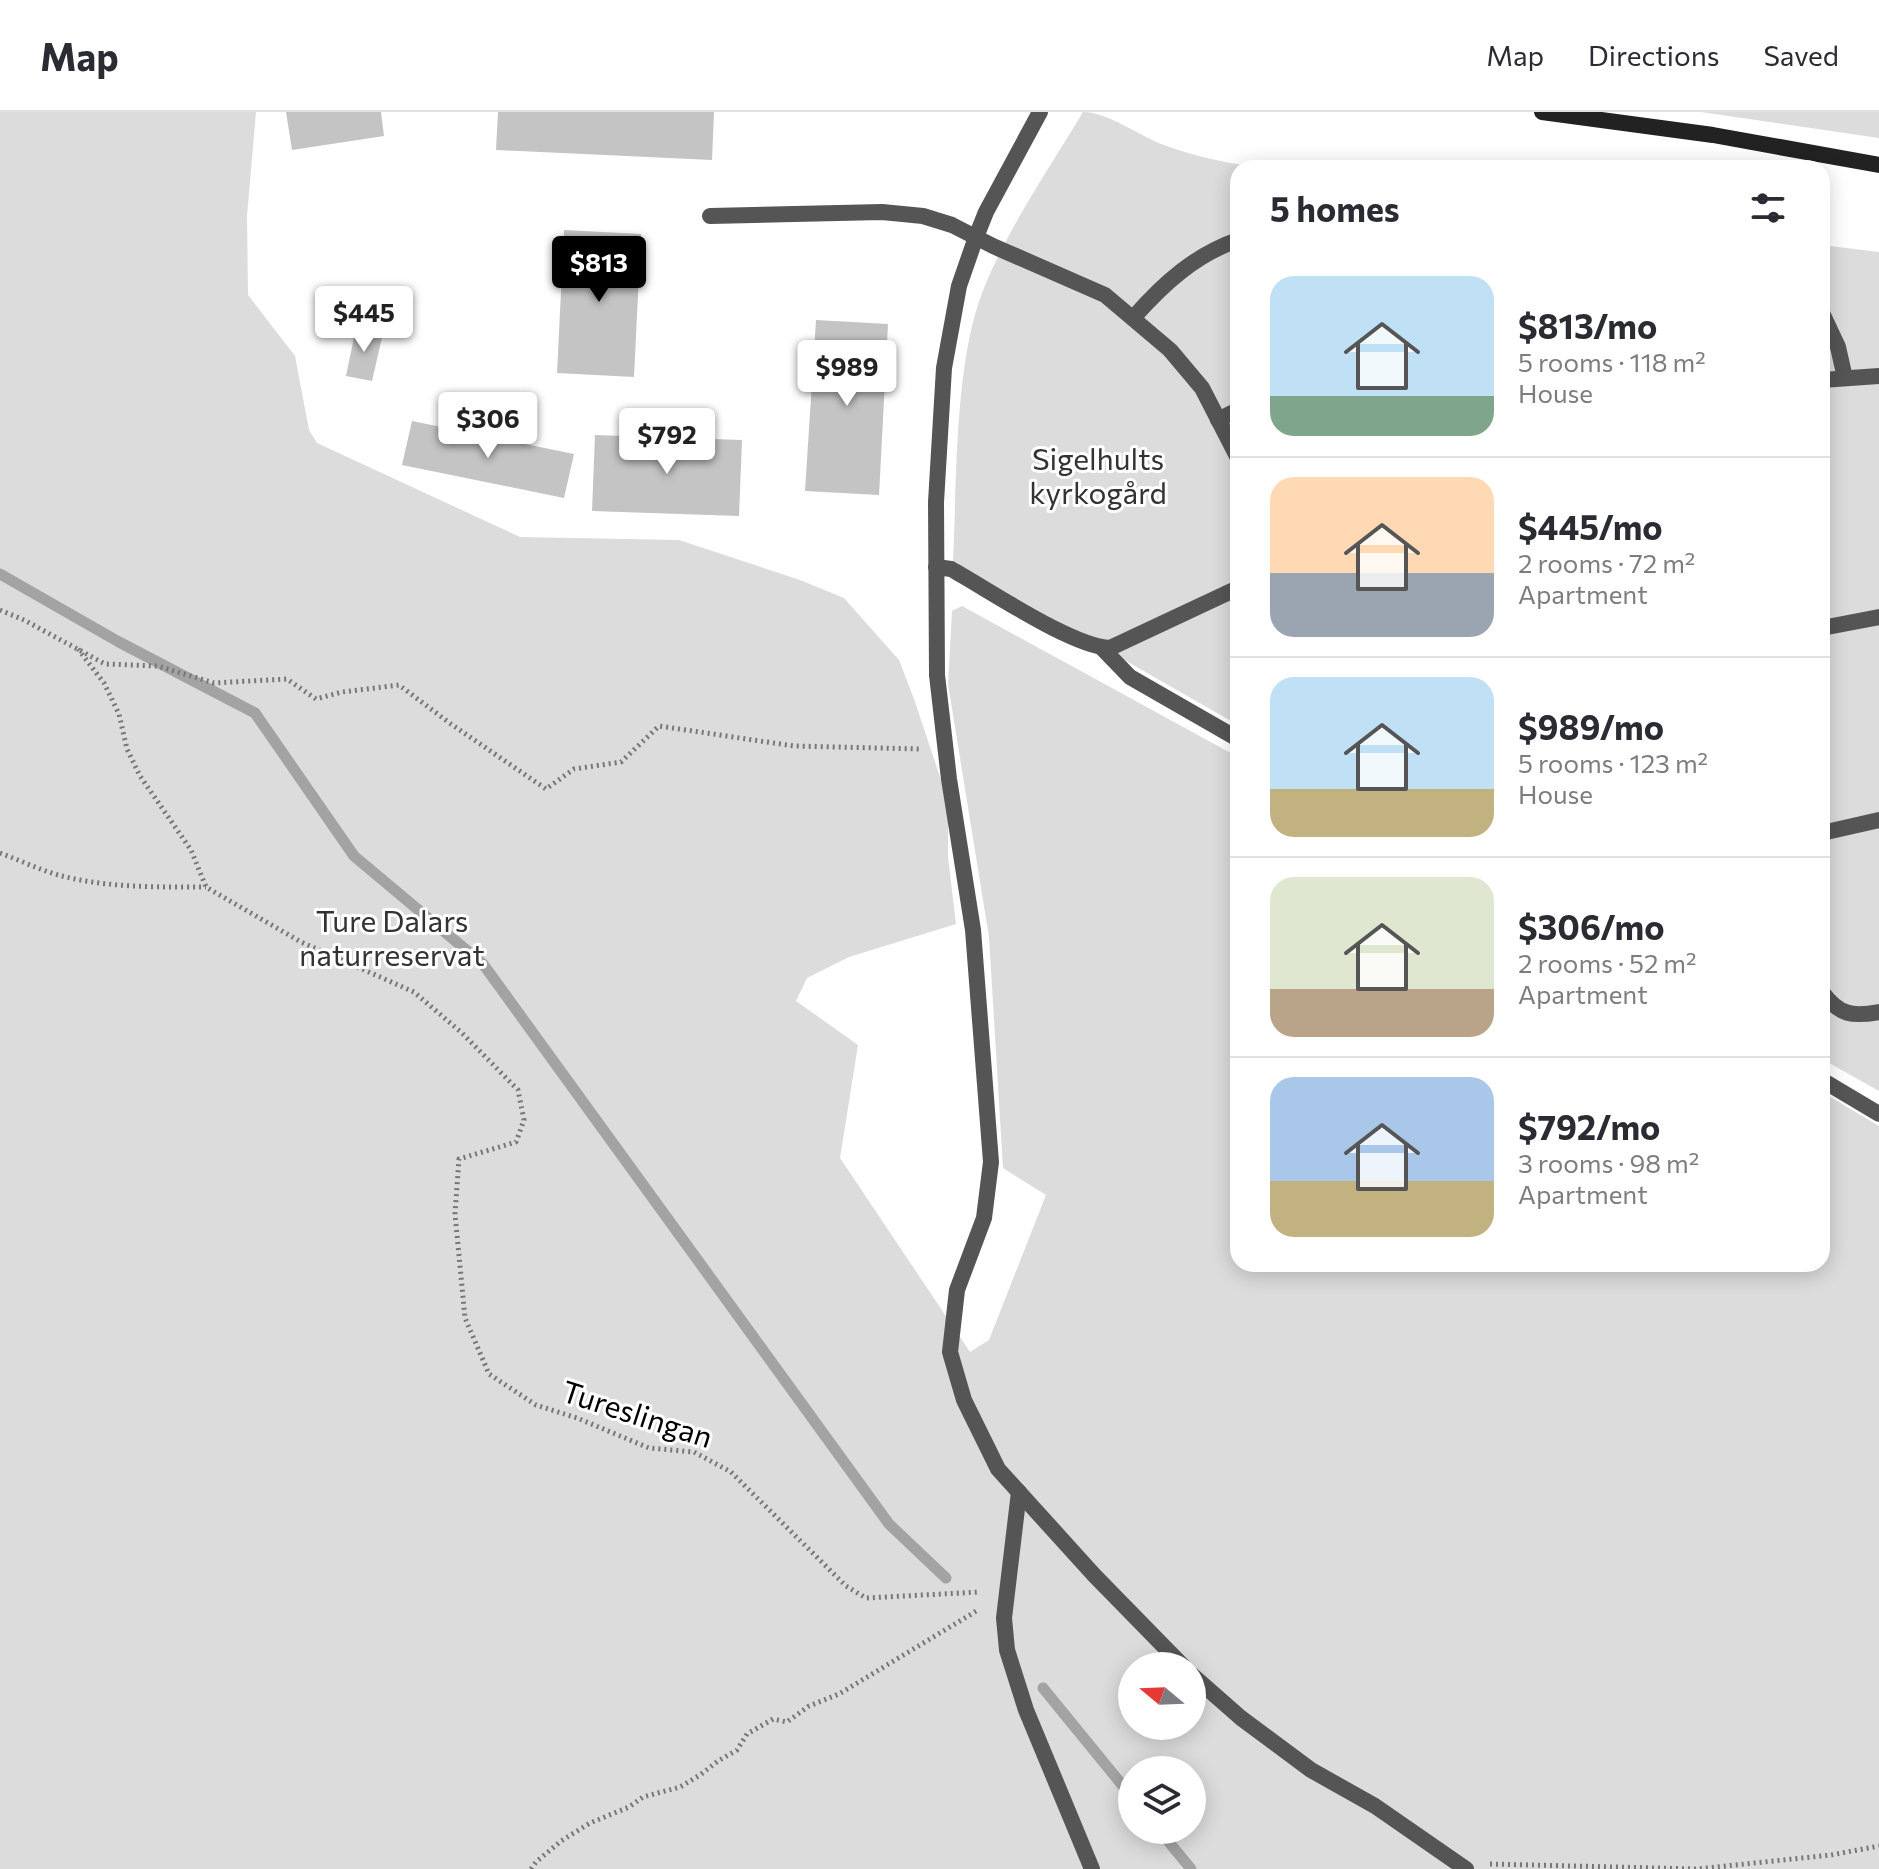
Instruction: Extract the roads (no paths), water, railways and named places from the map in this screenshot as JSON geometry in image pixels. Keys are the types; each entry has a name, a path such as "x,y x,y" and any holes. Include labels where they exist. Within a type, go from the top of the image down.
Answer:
{"street":[{"path":"1542,112 1713,135 1879,165"}],"lane":[{"path":"1040,112 986,212 976,237 959,286 944,368 936,502 937,675 973,930 991,1162 984,1218 957,1290 950,1352 964,1400 998,1469 1169,1652"},
{"path":"710,216 882,212 923,216 952,225 1105,295 1134,317 1170,350 1202,388 1230,443"},
{"path":"1134,317 1156,293 1194,261 1230,244"},
{"path":"1830,330 1838,347 1845,378"},
{"path":"1830,379 1879,376"},
{"path":"1218,420 1230,414"},
{"path":"936,567 951,569 1088,645 1110,648 1230,592"},
{"path":"1830,626 1879,617"},
{"path":"1101,647 1130,677 1230,734"},
{"path":"1830,831 1879,820"},
{"path":"1830,1003 1834,1009 1851,1013 1879,1012"},
{"path":"1830,1085 1879,1114"},
{"path":"1019,1492 1004,1618 1007,1650 1026,1710 1092,1869"},
{"path":"1206,1687 1241,1718 1311,1770 1375,1806 1464,1867"}],"waterway":[{"path":"0,574 119,642 255,713 354,856 483,964 889,1524 946,1578"},
{"path":"1043,1688 1118,1780"},
{"path":"1170,1844 1191,1869"}],"park label":[{"name":"Sigelhults kyrkogård","path":"1098,477"},
{"name":"Ture Dalars naturreservat","path":"392,939"}]}
